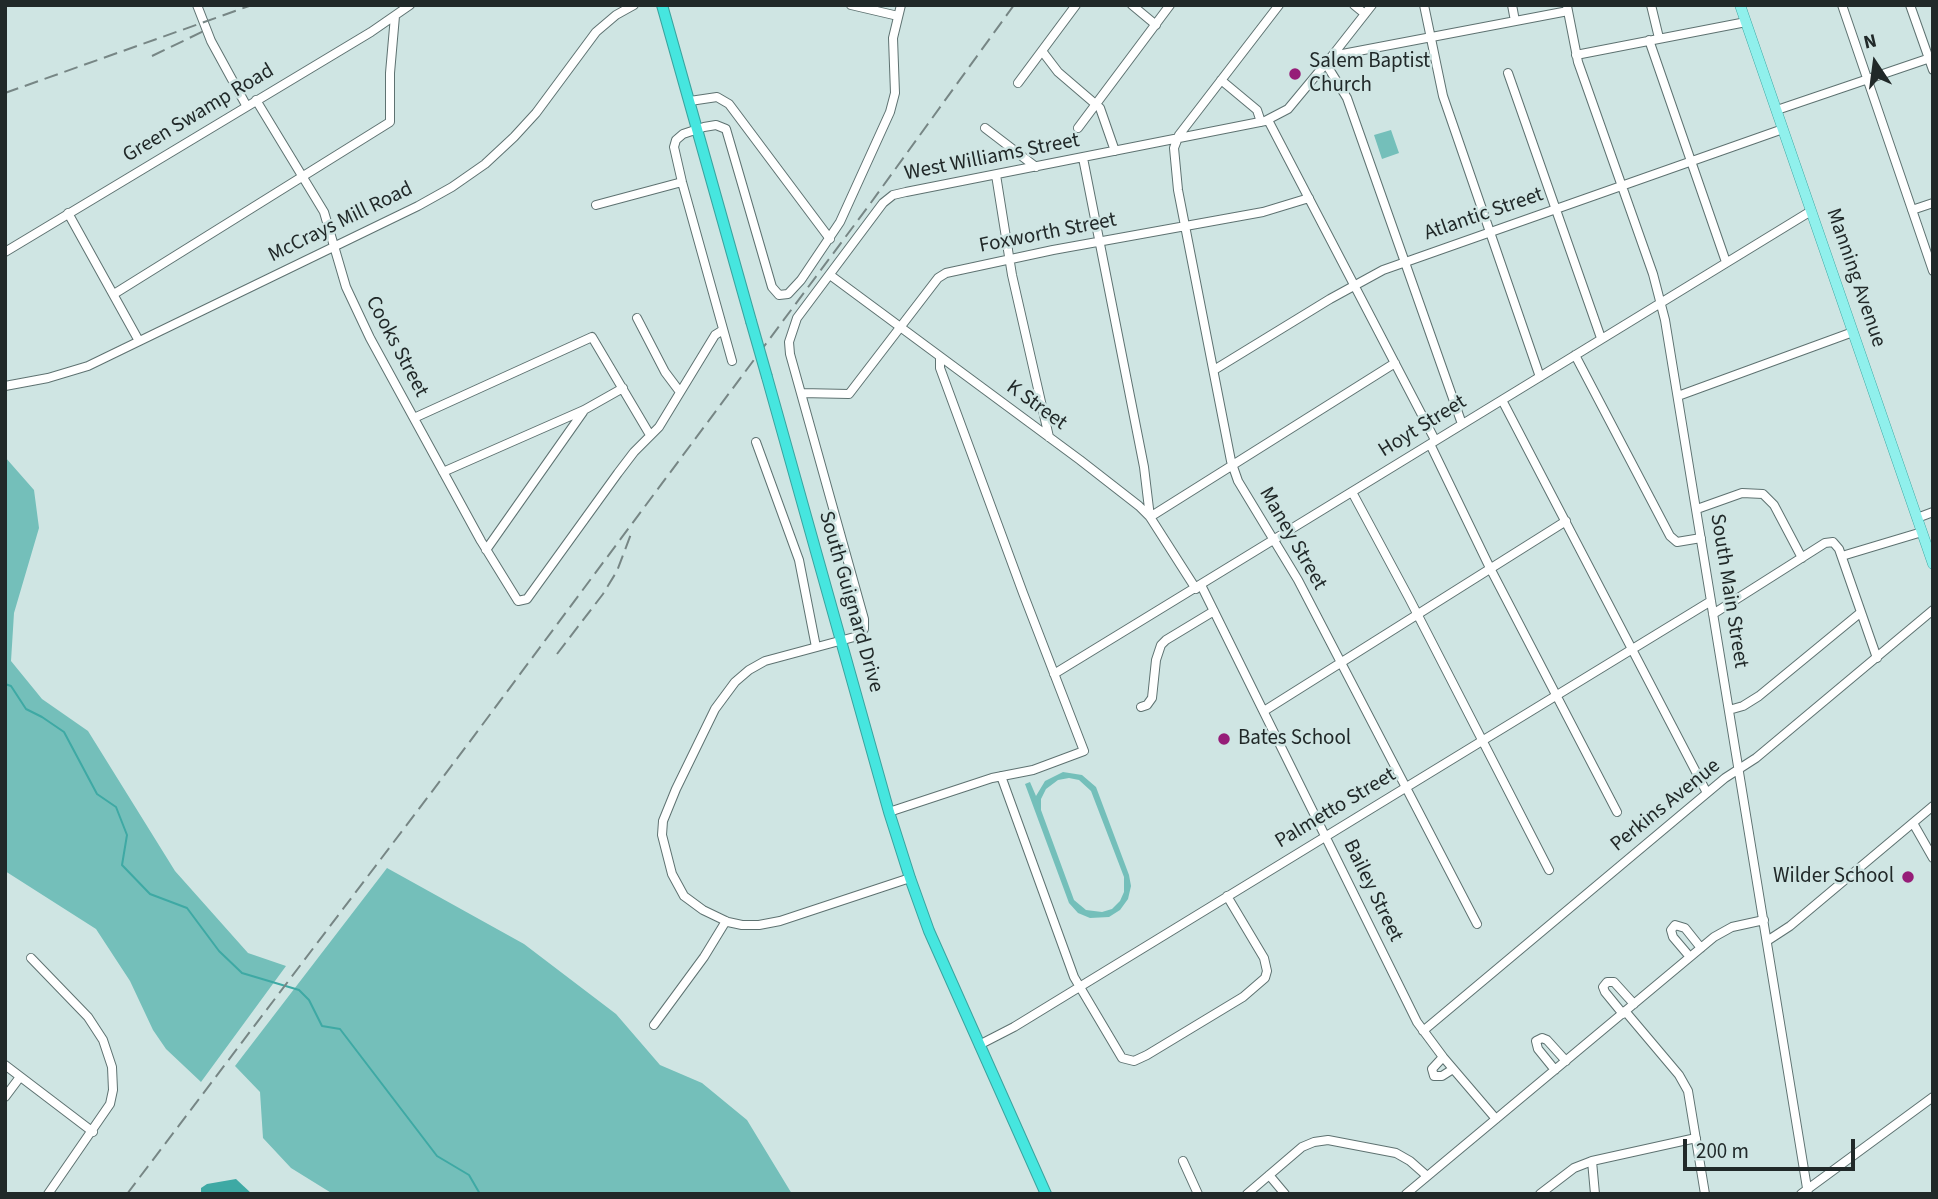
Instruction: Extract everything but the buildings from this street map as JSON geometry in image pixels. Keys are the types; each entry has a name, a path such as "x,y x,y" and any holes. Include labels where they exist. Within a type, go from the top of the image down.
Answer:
{"highway":[{"name":"South Guignard Drive","path":"662,5 889,812 910,878 929,931 1046,1194"}],"main road":[{"name":"Manning Avenue","path":"1741,5 1933,564"}],"street":[{"path":"197,5 211,41 246,105"},
{"name":"Green Swamp Road","path":"5,251 396,16 410,5"},
{"path":"850,5 898,16"},
{"path":"732,361 681,182 674,144 683,134 716,125 723,127 728,133 772,287 776,293 782,295 792,291 830,239 857,187 894,99 893,38 901,5"},
{"path":"1018,83 1076,5"},
{"path":"1132,5 1156,25"},
{"path":"1079,128 1170,5"},
{"path":"1177,139 1279,5"},
{"path":"1354,5 1365,14"},
{"name":"West Williams Street","path":"841,640 862,633 864,619 790,354 790,335 797,318 883,204 893,195 1265,121 1288,109 1372,5"},
{"path":"1424,5 1443,96 1540,377"},
{"path":"1512,5 1515,21"},
{"path":"1651,5 1660,38"},
{"path":"1842,5 1933,271"},
{"path":"1910,5 1931,58 1933,70"},
{"name":"McCrays Mill Road","path":"5,386 67,374 436,196 485,164 514,137 536,113 596,32 630,6"},
{"path":"1332,56 1515,21 1567,8"},
{"name":"South Main Street","path":"1567,8 1576,55 1661,301 1764,920 1805,1192"},
{"path":"114,294 390,122 396,16"},
{"path":"1576,55 1746,22"},
{"path":"1649,40 1726,262"},
{"path":"1042,51 1058,72 1100,108 1115,152"},
{"path":"1777,110 1931,58"},
{"path":"1326,64 1347,98 1462,424"},
{"path":"1507,73 1601,338"},
{"path":"1222,80 1257,110 1309,198 1395,363 1490,568 1617,812"},
{"path":"690,102 717,97 729,104 830,239"},
{"name":"Cooks Street","path":"256,100 324,212 355,309 486,550 518,601 527,599 634,452 650,435"},
{"path":"985,128 1036,167"},
{"name":"Atlantic Street","path":"1214,370 1354,285 1404,262 1783,129"},
{"name":"Maney Street","path":"1177,139 1174,160 1232,465 1238,481 1275,540 1477,924"},
{"path":"1083,158 1146,479 1150,517 1395,363"},
{"path":"996,175 1010,259 1049,438"},
{"path":"596,205 681,182"},
{"name":"Foxworth Street","path":"801,393 849,394 942,275 1010,259 1273,210 1309,198"},
{"path":"1912,210 1933,203"},
{"name":"Hoyt Street","path":"1054,674 1811,211"},
{"path":"68,213 139,341"},
{"name":"K Street","path":"830,275 1127,496 1150,517 1198,587"},
{"path":"637,318 665,372 680,392"},
{"path":"414,418 592,337 650,435 666,416 715,335 723,330"},
{"path":"1678,396 1853,332"},
{"path":"1575,355 1670,536 1676,542 1701,538"},
{"path":"889,812 1001,776 1033,770 1084,751 940,368 940,358"},
{"path":"443,472 584,410 623,388"},
{"path":"1502,400 1707,793"},
{"path":"486,550 584,410"},
{"path":"756,442 799,560 816,647"},
{"path":"1352,492 1549,870"},
{"path":"1697,509 1742,493 1763,494 1774,505 1802,558"},
{"path":"1917,518 1933,512"},
{"path":"1264,711 1566,521"},
{"path":"1842,556 1922,532"},
{"path":"1713,614 1825,543 1833,542 1842,556 1877,658"},
{"name":"Bailey Street","path":"1198,587 1214,611 1423,1031 1496,1119"},
{"name":"Palmetto Street","path":"979,1045 1080,987 1711,601"},
{"name":"Perkins Avenue","path":"1423,1031 1707,793 1755,758 1933,610"},
{"path":"1141,707 1147,705 1152,698 1156,660 1161,645 1214,611"},
{"path":"1729,710 1759,696 1860,613"},
{"path":"841,640 764,662 749,670 728,690 715,709 663,821 664,848 678,889 703,910 726,921 760,925 780,921 910,878"},
{"path":"1001,776 1080,987 1122,1058 1130,1060 1147,1055 1243,997 1262,982 1266,971 1261,953 1227,896"},
{"path":"1767,941 1790,926 1933,806"},
{"path":"1913,823 1933,858"},
{"path":"1406,1194 1690,957 1732,927 1764,920"},
{"path":"654,1024 694,971 726,921"},
{"path":"1690,957 1673,937 1671,930 1675,925 1685,928 1702,948"},
{"path":"31,958 88,1017 109,1055 113,1081 110,1104 48,1194"},
{"path":"1634,1004 1614,982 1607,982 1603,987 1688,1091 1705,1194"},
{"path":"1555,1070 1538,1049 1536,1041 1542,1038 1548,1040 1566,1061"},
{"path":"1443,1057 1432,1069 1434,1076 1442,1076 1453,1069"},
{"path":"5,1065 93,1132"},
{"path":"5,1097 20,1077"},
{"path":"1805,1192 1933,1097"},
{"path":"1540,1194 1574,1168 1592,1161 1696,1138"},
{"path":"1247,1194 1302,1147 1328,1140 1396,1153 1427,1176"},
{"path":"1183,1161 1198,1194"},
{"path":"1592,1161 1595,1194"},
{"path":"1269,1175 1285,1194"}],"shaded area":[{"path":"1391,130 1399,153 1382,159 1374,135"},
{"path":"5,457 34,490 39,528 14,613 11,661 42,699 88,731 175,871 248,953 286,966 201,1082 166,1049 153,1030 130,981 96,929 5,871"},
{"path":"1063,772 1082,775 1096,787 1131,886 1128,899 1120,910 1109,917 1090,918 1078,913 1069,903 1025,784 1030,782 1036,796 1045,781","holes":["1058,780 1079,780 1091,791 1124,877 1124,892 1120,901 1112,909 1102,912 1086,910 1074,900 1041,810 1041,799 1046,789"]},
{"path":"387,868 524,944 616,1014 660,1065 702,1083 747,1120 792,1194 333,1194 291,1168 263,1138 260,1092 235,1066"},
{"path":"236,1179 252,1194 201,1194 201,1188 207,1184"}],"waterway":[{"path":"5,684 11,686 26,709 64,732 97,794 116,807 127,835 122,865 150,894 187,908 219,951 242,973 299,990 309,1000 322,1026 340,1029 437,1156 469,1175 480,1194"}],"railway":[{"path":"5,93 252,5"},
{"path":"127,1194 468,744 870,204 1014,5"},
{"path":"152,56 208,29"},
{"path":"557,654 603,594 617,571 631,534"}],"place":[{"name":"Salem Baptist Church","path":"1295,74"},
{"name":"Bates School","path":"1224,739"},
{"name":"Wilder School","path":"1908,877"}]}
